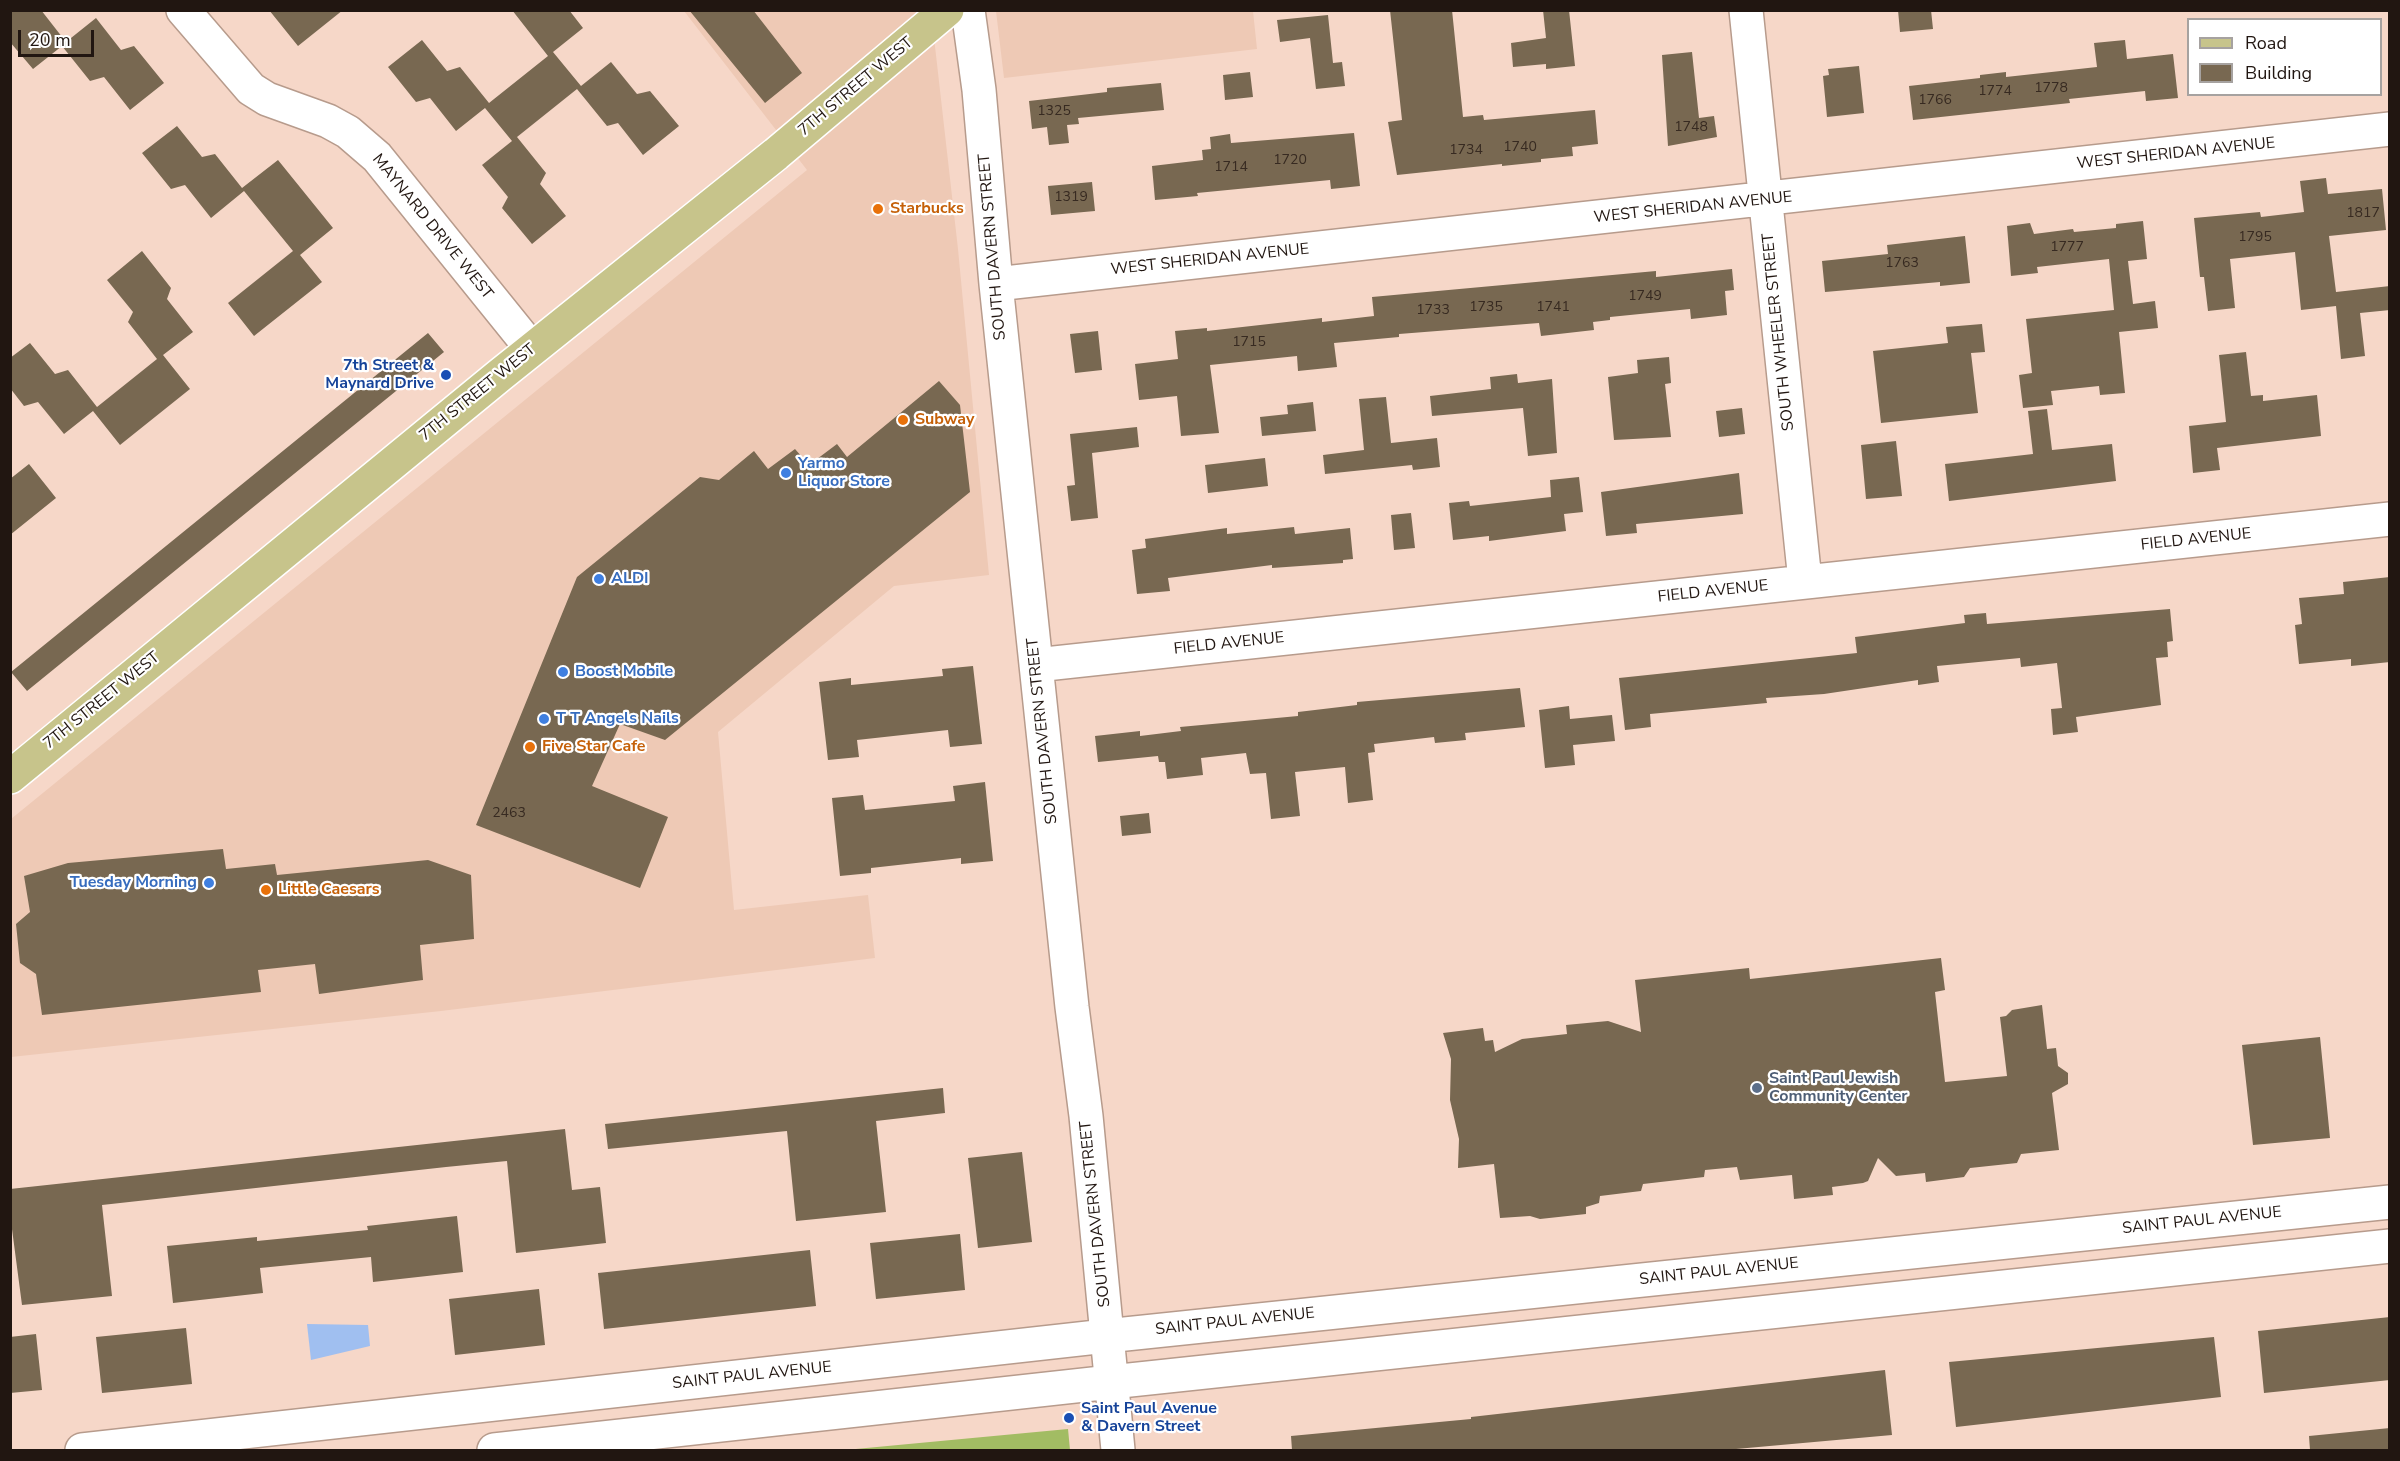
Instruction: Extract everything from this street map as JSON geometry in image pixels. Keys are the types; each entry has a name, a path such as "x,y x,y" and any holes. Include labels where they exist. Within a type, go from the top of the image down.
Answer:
{"main road":[{"name":"7TH STREET WEST","path":"10,777 532,349 776,154 947,10"}],"street":[{"name":"MAYNARD DRIVE WEST","path":"183,10 250,89 267,99 328,121 348,132 377,157 532,349"},
{"name":"SOUTH DAVERN STREET","path":"968,10 979,90 996,284 1086,1116 1119,1450"},
{"name":"SOUTH WHEELER STREET","path":"1746,10 1805,581"},
{"name":"WEST SHERIDAN AVENUE","path":"996,284 2390,129"},
{"name":"FIELD AVENUE","path":"1036,665 2390,519"},
{"name":"SAINT PAUL AVENUE","path":"82,1450 1106,1336 2390,1202"},
{"path":"494,1450 2390,1246"}],"shaded area":[{"path":"684,11 931,11 958,249 989,575 894,586 718,732 734,910 868,895 875,958 441,1011 11,1057 11,819 807,170"},
{"path":"996,11 1253,11 1257,49 1004,78"}],"green space":[{"path":"1068,1429 1070,1450 845,1450"}],"water":[{"path":"307,1324 368,1325 370,1346 311,1360"}],"building":[{"path":"10,10 41,10 66,42 96,18 121,50 134,46 164,83 130,110 104,77 90,81 62,46 33,69 10,42"},
{"path":"269,10 343,10 298,46"},
{"path":"512,10 569,10 583,28 548,56"},
{"path":"689,10 753,10 802,73 765,103"},
{"path":"1390,10 1452,10 1463,117 1483,115 1484,120 1595,110 1598,144 1572,147 1573,156 1541,159 1541,162 1397,175 1388,122 1402,120"},
{"path":"1543,10 1569,10 1575,66 1546,69 1546,64 1513,67 1511,43 1546,38"},
{"path":"1898,10 1931,10 1933,29 1900,32"},
{"path":"1328,15 1333,63 1342,62 1345,86 1316,89 1310,38 1280,42 1277,20"},
{"path":"422,40 447,71 460,67 489,103 553,52 581,86 611,62 637,94 650,91 679,126 643,155 618,123 607,126 577,89 517,137 546,173 540,184 566,216 532,244 502,208 508,197 482,165 512,141 485,108 456,131 430,98 416,102 388,67"},
{"path":"2125,40 2127,59 2173,54 2178,98 2146,101 2145,91 2069,99 2070,103 1913,120 1909,86 1980,78 1980,75 2006,72 2006,77 2097,67 2094,43"},
{"path":"1692,52 1699,118 1714,116 1717,137 1668,146 1662,55"},
{"path":"1859,66 1864,113 1827,117 1823,76 1829,75 1828,69"},
{"path":"1250,72 1253,97 1225,100 1223,75"},
{"path":"1161,83 1164,110 1078,118 1079,124 1067,125 1069,143 1049,145 1047,127 1032,129 1029,101 1107,92 1107,88"},
{"path":"177,126 202,157 215,154 242,188 278,160 333,228 300,255 322,282 254,336 228,303 293,251 244,191 211,218 185,185 171,189 142,153"},
{"path":"1354,133 1360,186 1331,189 1330,180 1197,193 1198,196 1155,200 1152,166 1203,160 1202,150 1211,149 1210,137 1230,134 1231,143"},
{"path":"2326,178 2328,194 2382,189 2386,230 2329,236 2336,292 2390,286 2390,310 2360,313 2365,356 2341,359 2336,306 2301,310 2295,252 2230,259 2235,308 2208,311 2204,277 2200,277 2194,218 2260,212 2261,217 2304,212 2300,181"},
{"path":"1092,182 1095,211 1051,215 1048,186"},
{"path":"2143,221 2147,259 2128,261 2133,304 2155,301 2158,328 2119,332 2125,393 2100,395 2099,386 2051,391 2053,405 2023,408 2019,375 2032,373 2026,319 2114,310 2109,259 2037,267 2038,273 2011,276 2007,226 2030,223 2034,234 2073,229 2074,232 2116,228 2116,224"},
{"path":"1965,236 1970,283 1940,286 1940,282 1825,292 1822,261 1888,254 1887,245"},
{"path":"142,251 171,288 167,299 193,332 163,355 190,389 120,445 93,411 64,434 38,402 24,406 10,388 10,358 30,343 55,374 68,370 97,407 157,359 128,322 133,312 107,280"},
{"path":"1732,269 1734,290 1725,291 1727,315 1691,319 1690,309 1610,317 1610,320 1593,322 1594,330 1541,336 1539,323 1399,334 1399,337 1334,343 1337,367 1298,371 1297,356 1210,365 1219,433 1181,436 1177,396 1139,400 1135,364 1178,359 1175,331 1207,328 1207,331 1322,318 1322,322 1374,316 1372,297 1656,271 1656,277"},
{"path":"1982,324 1985,352 1971,353 1978,413 1881,423 1873,351 1948,343 1946,327"},
{"path":"1098,331 1102,370 1075,373 1070,334"},
{"path":"428,333 444,352 27,691 11,672"},
{"path":"2246,352 2251,396 2263,395 2263,401 2317,395 2321,436 2217,448 2220,470 2193,473 2189,426 2226,422 2219,355"},
{"path":"1669,357 1671,383 1665,384 1671,437 1614,440 1608,377 1638,373 1637,360"},
{"path":"1517,374 1518,383 1552,379 1557,453 1528,456 1523,408 1432,416 1430,396 1491,389 1490,377"},
{"path":"939,381 960,405 970,492 665,740 620,724 592,786 668,817 640,888 476,825 577,577 700,477 719,480 754,451 768,469 795,449 809,465 837,444 847,457"},
{"path":"1386,397 1391,443 1437,438 1440,467 1413,470 1412,465 1325,474 1323,455 1364,450 1359,399"},
{"path":"1313,402 1316,431 1262,436 1260,417 1288,414 1287,405"},
{"path":"1742,408 1745,434 1719,437 1716,411"},
{"path":"2047,409 2052,450 2112,444 2116,481 1949,501 1945,464 2033,454 2028,411"},
{"path":"1137,427 1139,447 1092,453 1098,518 1071,521 1067,486 1075,485 1070,434"},
{"path":"1896,441 1902,496 1866,499 1861,445"},
{"path":"1265,458 1268,486 1208,493 1205,465"},
{"path":"29,464 56,498 10,535 10,479"},
{"path":"1739,473 1743,514 1636,524 1637,533 1606,536 1601,492"},
{"path":"1579,477 1583,512 1564,514 1566,531 1489,541 1489,536 1453,540 1449,503 1469,501 1470,506 1551,497 1550,480"},
{"path":"1411,513 1415,548 1394,550 1391,515"},
{"path":"1294,527 1295,534 1350,528 1353,559 1343,560 1343,563 1272,568 1272,565 1168,578 1170,591 1137,594 1132,550 1146,548 1145,539 1227,528 1227,534"},
{"path":"2390,577 2390,662 2351,666 2351,659 2299,664 2295,625 2302,624 2299,598 2344,594 2343,582"},
{"path":"2170,609 2173,641 2167,642 2168,657 2156,658 2161,705 2076,717 2078,732 2053,735 2051,709 2062,708 2057,663 2021,667 2020,658 1937,666 1939,682 1918,685 1918,680 1824,694 1766,698 1767,703 1650,714 1651,727 1625,730 1619,678 1857,653 1855,637 1965,623 1964,615 1986,613 1987,624"},
{"path":"973,666 982,744 950,747 948,730 857,740 859,757 828,760 819,682 851,678 851,685 943,676 942,669"},
{"path":"1520,688 1525,727 1465,733 1466,740 1435,743 1434,737 1374,744 1375,752 1368,753 1373,800 1348,803 1345,767 1295,772 1300,816 1271,819 1266,773 1250,774 1246,753 1201,758 1203,775 1167,779 1165,762 1159,762 1158,756 1098,762 1095,736 1140,731 1140,736 1181,731 1180,727 1298,716 1298,712 1357,705 1357,702"},
{"path":"1569,706 1570,719 1612,715 1615,741 1573,745 1575,765 1545,768 1539,710"},
{"path":"985,782 993,861 961,864 961,858 871,868 871,873 840,876 832,798 863,795 865,810 955,801 953,786"},
{"path":"1149,813 1151,833 1122,836 1120,816"},
{"path":"223,849 226,869 275,864 277,875 428,860 471,875 474,939 420,945 423,980 319,994 315,964 258,970 261,992 42,1015 36,974 20,963 16,924 30,912 24,876 68,863"},
{"name":"Saint Paul Jewish Community Center","path":"1941,958 1945,990 1935,992 1945,1082 2007,1076 2000,1017 2006,1016 2012,1010 2042,1005 2047,1049 2056,1048 2058,1066 2068,1073 2068,1084 2052,1093 2059,1150 2021,1154 2017,1163 1970,1168 1964,1177 1926,1182 1925,1173 1896,1176 1878,1158 1868,1181 1832,1187 1833,1195 1794,1199 1792,1175 1740,1180 1737,1167 1705,1170 1704,1177 1643,1184 1641,1191 1600,1196 1599,1203 1586,1207 1586,1214 1540,1219 1530,1216 1500,1218 1494,1164 1458,1168 1459,1139 1450,1100 1451,1059 1443,1033 1483,1028 1485,1041 1493,1040 1495,1052 1522,1039 1567,1034 1566,1025 1608,1021 1641,1032 1635,980 1749,968 1750,979"},
{"path":"2320,1037 2330,1138 2253,1145 2242,1045"},
{"path":"943,1088 945,1113 876,1121 886,1212 796,1221 787,1131 608,1149 605,1124"},
{"path":"565,1129 572,1190 600,1187 606,1243 516,1253 507,1161 446,1167 102,1205 112,1296 22,1305 10,1214 10,1189"},
{"path":"1022,1152 1032,1242 978,1248 968,1158"},
{"path":"457,1216 463,1272 373,1282 371,1257 260,1268 263,1293 173,1303 167,1246 257,1237 257,1241 368,1230 367,1226"},
{"path":"960,1234 965,1290 876,1299 870,1243"},
{"path":"810,1250 816,1306 604,1329 598,1273"},
{"path":"539,1289 545,1345 455,1355 449,1299"},
{"path":"2390,1317 2390,1380 2264,1393 2258,1331"},
{"path":"186,1328 192,1384 102,1393 96,1337"},
{"path":"36,1334 42,1390 10,1393 10,1337"},
{"path":"2214,1337 2221,1397 1956,1427 1949,1362"},
{"path":"1885,1370 1892,1435 1725,1450 1292,1450 1291,1436 1471,1419 1471,1417"},
{"path":"2390,1428 2390,1450 2310,1450 2309,1436"}],"place":[{"name":"Starbucks","path":"878,209"},
{"name":"7th Street & Maynard Drive","path":"446,375"},
{"name":"Subway","path":"903,420"},
{"name":"Yarmo Liquor Store","path":"786,473"},
{"name":"ALDI","path":"599,579"},
{"name":"Boost Mobile","path":"563,672"},
{"name":"T T Angels Nails","path":"544,719"},
{"name":"Five Star Cafe","path":"530,747"},
{"name":"Tuesday Morning","path":"209,883"},
{"name":"Little Caesars","path":"266,890"},
{"name":"Saint Paul Jewish Community Center","path":"1757,1088"},
{"name":"Saint Paul Avenue & Davern Street","path":"1069,1418"}]}
